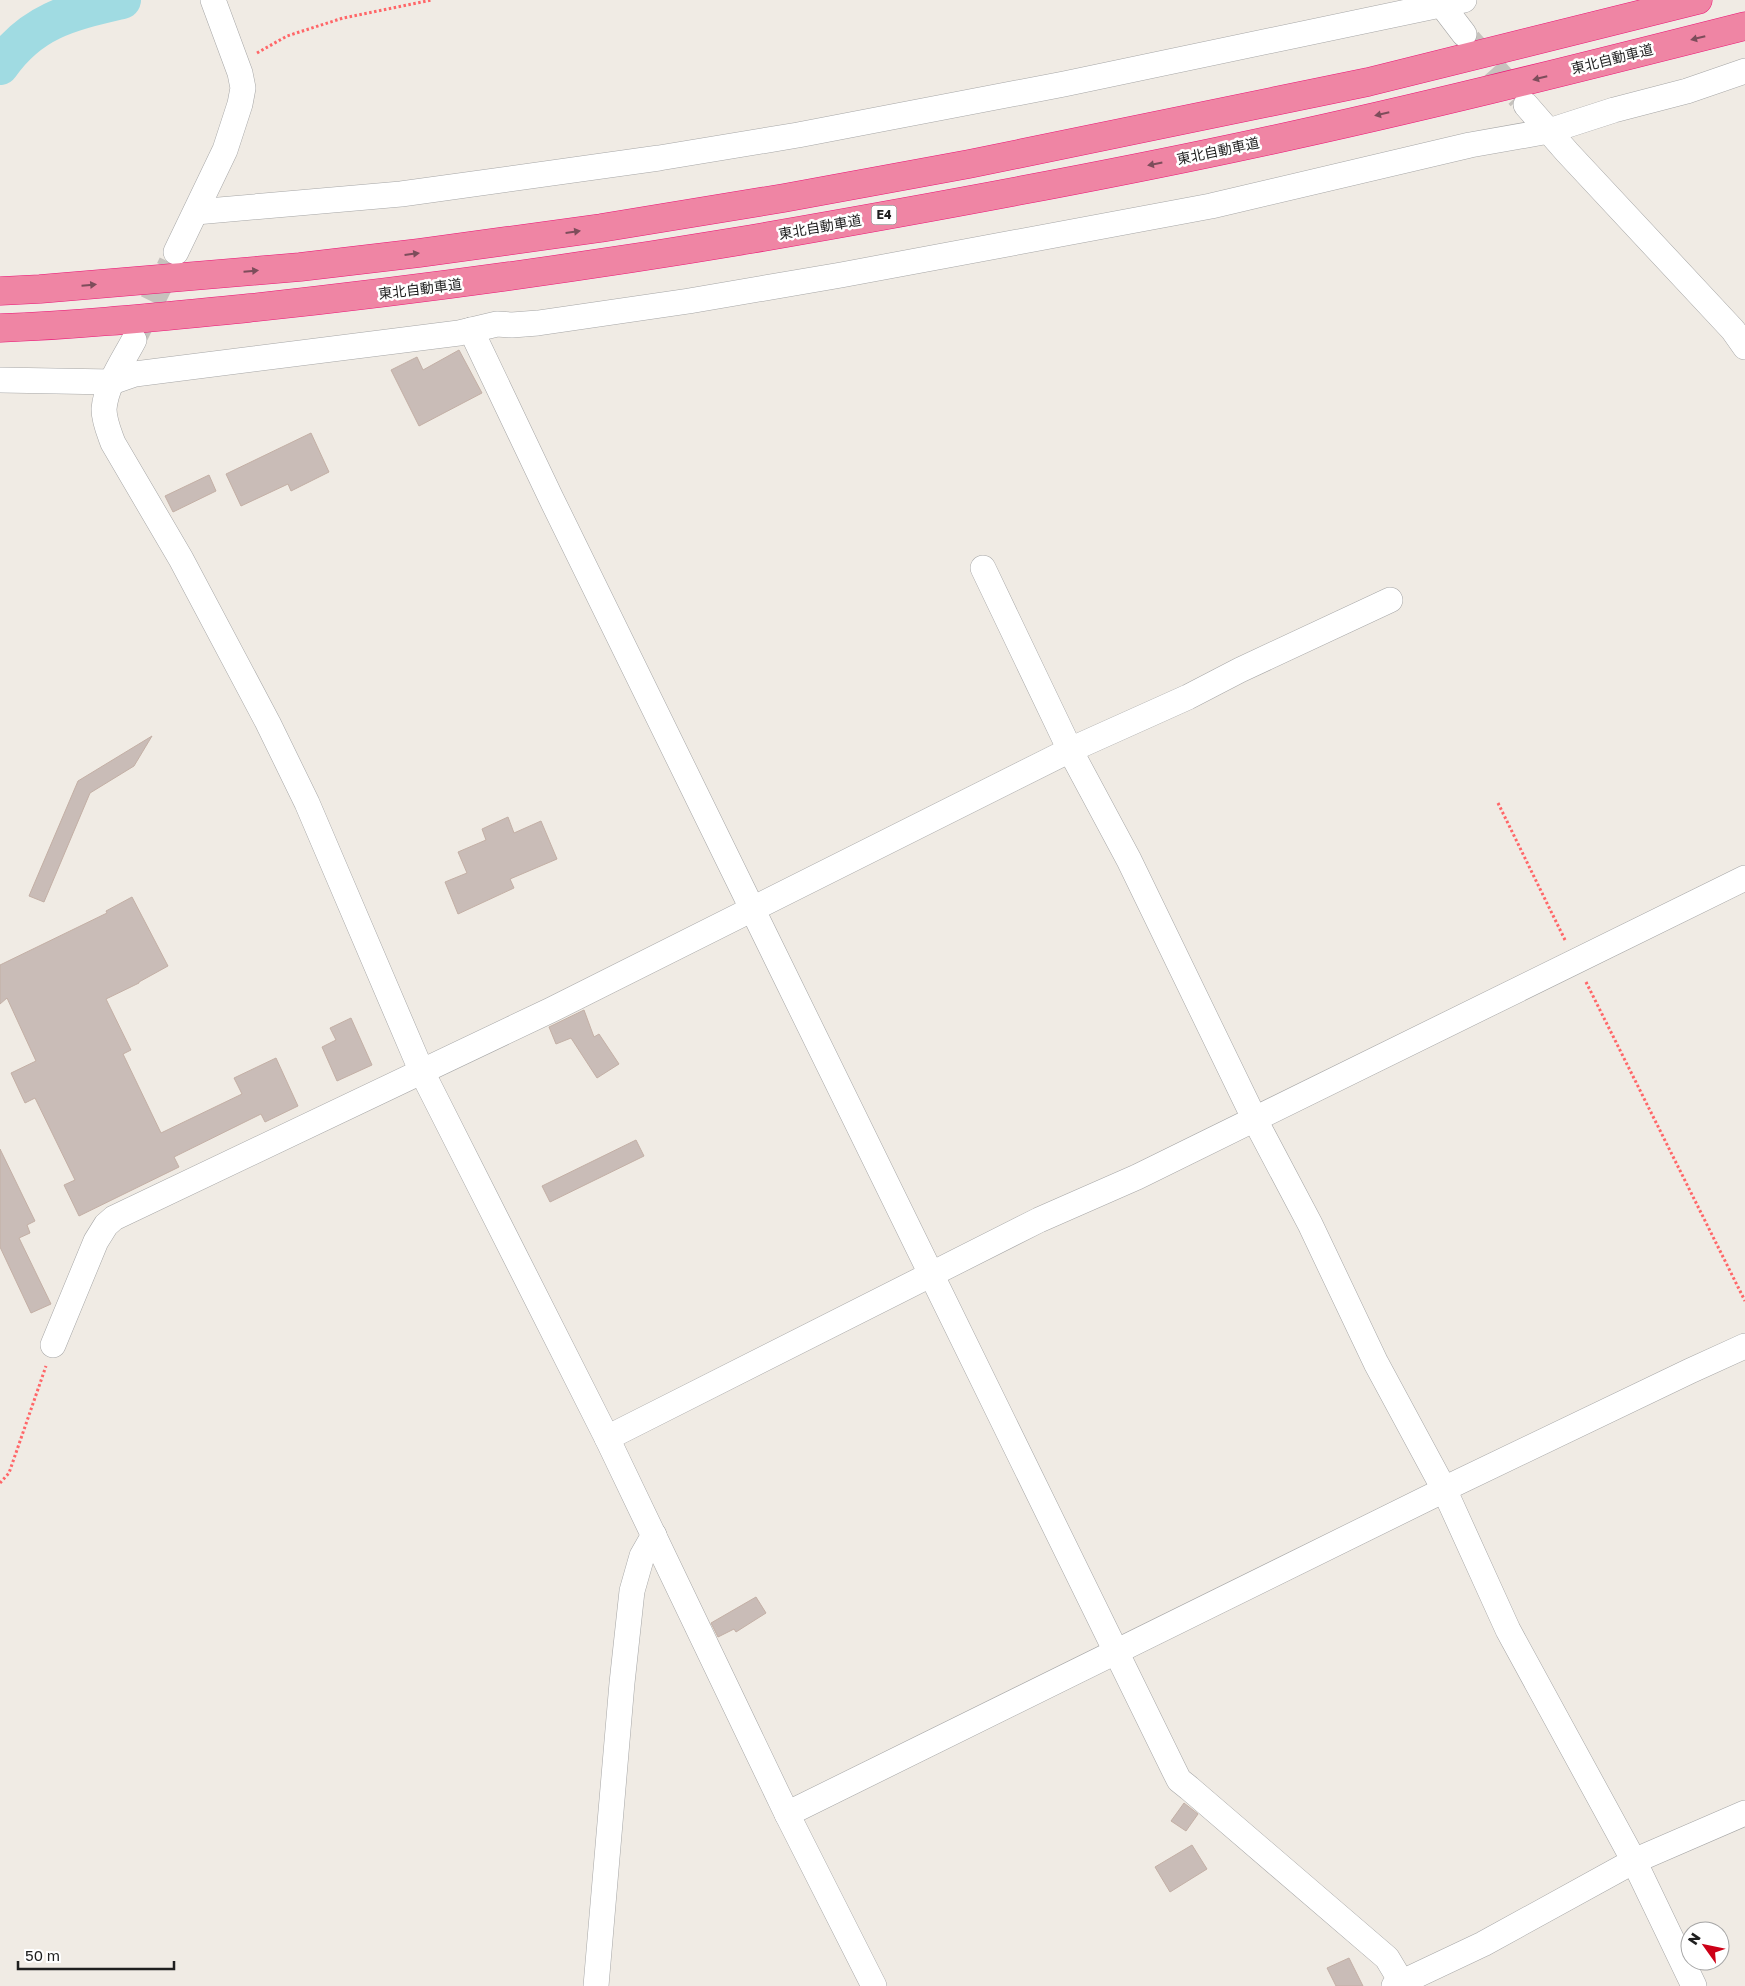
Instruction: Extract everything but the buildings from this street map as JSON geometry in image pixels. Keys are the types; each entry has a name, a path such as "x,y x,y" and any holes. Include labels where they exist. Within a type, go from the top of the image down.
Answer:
{"highway":[{"path":"0,291 300,267 601,228 784,198 969,164 1368,82 1698,0"},
{"name":"東北自動車道","path":"5,328 182,314 429,288 611,263 796,231 992,196 1235,148 1525,81 1745,26"}],"street":[{"path":"176,252 225,150 240,104 243,88 235,59 213,0"},
{"path":"196,212 401,194 659,158 798,135 1074,82 1448,1 1464,34"},
{"path":"0,380 112,382 135,374 471,330 497,324 538,323 841,275 1211,206 1470,145 1549,131 1614,110 1687,91 1745,71"},
{"path":"1526,105 1733,330 1745,347"},
{"path":"471,330 550,496 1179,1780 1380,1952 1395,1969 1398,1984 1483,1944 1634,1861 1745,1813"},
{"path":"134,340 112,382 104,409 106,425 113,443 181,558 268,723 306,803 421,1070 607,1438 787,1814 874,1986"},
{"path":"983,568 1070,750 1129,860 1255,1120 1310,1224 1376,1363 1444,1489 1508,1630 1634,1861 1694,1986"},
{"path":"53,1345 96,1242 106,1225 114,1218 421,1070 551,1010 1070,750 1188,697 1240,670 1390,600"},
{"path":"607,1438 1040,1220 1137,1177 1255,1120 1745,878"},
{"path":"787,1814 1444,1489 1745,1346"},
{"path":"596,1986 622,1683 632,1591 642,1556 654,1535"}],"path":[{"path":"235,59 252,58 262,48 288,36 343,18 432,0"},
{"path":"1498,803 1745,1301"},
{"path":"0,1483 9,1473 53,1345"}],"waterway":[{"path":"0,66 12,50 39,28 69,14 122,0"}],"tunnel":[{"path":"1469,40 1520,98"},
{"path":"136,335 171,263"}]}
